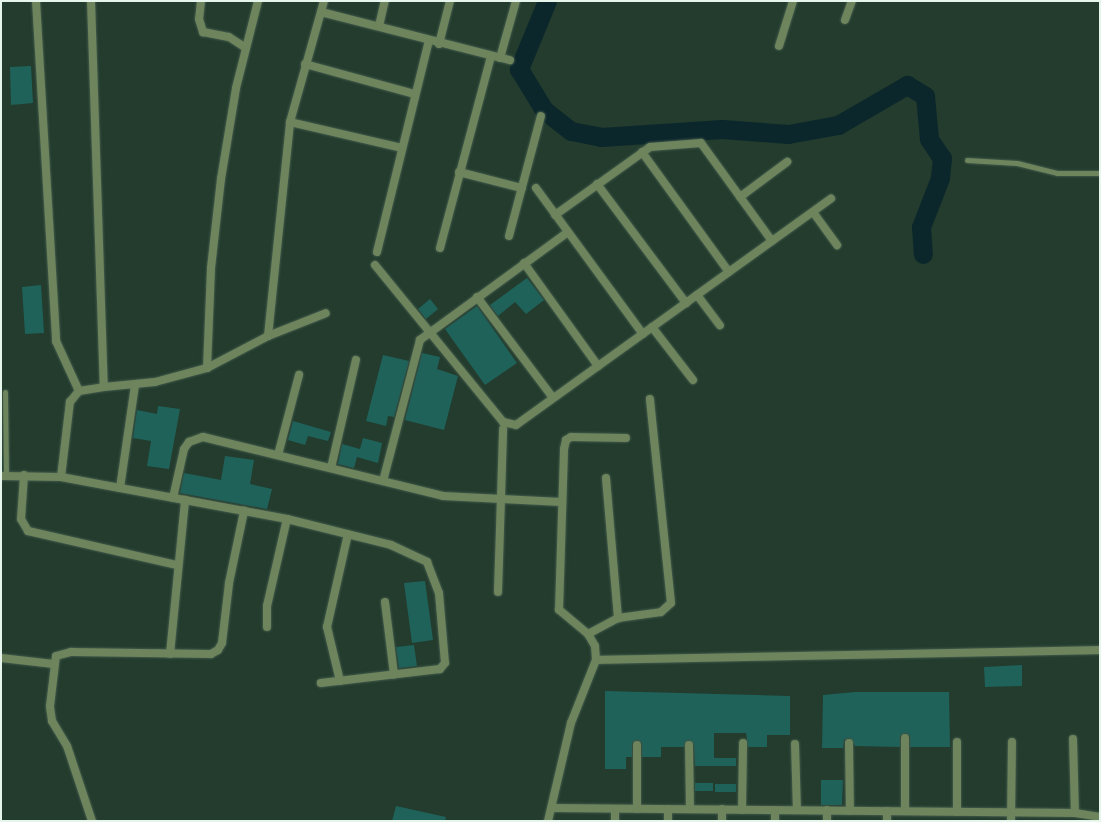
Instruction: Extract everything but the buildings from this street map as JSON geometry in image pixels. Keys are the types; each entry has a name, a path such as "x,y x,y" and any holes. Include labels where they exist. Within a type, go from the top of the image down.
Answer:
{"street":[{"path":"36,1 56,341 79,391"},
{"path":"92,1 104,386"},
{"path":"201,1 199,19 203,32 228,37 246,48"},
{"path":"207,368 210,268 218,202 246,48 258,1"},
{"path":"268,336 290,122 305,64 324,1"},
{"path":"379,26 385,1"},
{"path":"439,44 450,1"},
{"path":"500,58 516,1"},
{"path":"779,46 794,1"},
{"path":"845,20 852,1"},
{"path":"321,12 379,26 439,44 510,60"},
{"path":"377,252 429,41"},
{"path":"440,248 491,56"},
{"path":"305,64 415,94"},
{"path":"509,236 541,116"},
{"path":"290,122 402,148"},
{"path":"555,215 650,147 701,143 772,241"},
{"path":"642,152 729,272"},
{"path":"740,197 787,162"},
{"path":"459,172 522,188"},
{"path":"597,184 686,303"},
{"path":"536,188 643,334"},
{"path":"375,265 503,422 516,425 831,199"},
{"path":"813,212 837,245"},
{"path":"383,481 420,340 429,331 568,232"},
{"path":"524,263 598,366"},
{"path":"697,295 720,325"},
{"path":"477,297 554,398"},
{"path":"61,477 70,402 79,391 104,386 135,385 207,368 268,336 326,313"},
{"path":"652,327 693,380"},
{"path":"331,468 356,360"},
{"path":"278,455 299,375"},
{"path":"120,488 135,385"},
{"path":"588,634 618,618 661,612 671,603 650,399"},
{"path":"498,592 503,429"},
{"path":"548,821 553,808 571,723 596,660 595,646 588,634 559,610 561,502 566,440 577,436 626,438"},
{"path":"173,498 184,449 196,438 278,455 443,496 501,501 561,502"},
{"path":"24,475 21,519 28,531 176,565"},
{"path":"4,476 24,475 61,477 287,519 391,545 415,555 427,562 434,575 445,663 440,668 321,683"},
{"path":"606,478 618,618"},
{"path":"170,654 176,565 185,500"},
{"path":"92,821 67,746 58,732 50,706 56,656 71,652 211,654 218,650 222,643 229,583 244,511"},
{"path":"267,627 268,600 287,519"},
{"path":"340,681 329,640 330,614 348,534"},
{"path":"385,602 394,674"},
{"path":"596,660 1100,650"},
{"path":"1,658 54,664"},
{"path":"905,738 906,811"},
{"path":"1073,739 1075,813"},
{"path":"956,742 957,812"},
{"path":"1011,821 1012,742"},
{"path":"742,810 743,743"},
{"path":"849,743 850,811"},
{"path":"795,744 797,810"},
{"path":"637,745 637,809"},
{"path":"690,745 690,809"},
{"path":"553,808 1075,813 1097,818"},
{"path":"615,808 615,821"},
{"path":"668,809 668,821"},
{"path":"722,809 722,821"},
{"path":"775,810 775,821"},
{"path":"827,810 827,821"},
{"path":"887,811 887,821"},
{"path":"946,812 946,821"}],"lane":[{"path":"967,160 1017,163 1057,174 1100,173"},
{"path":"4,476 5,392"}],"waterway":[{"path":"547,1 519,69 544,110 571,131 601,137 722,129 788,134 838,125 907,85 925,96 929,139 942,158 940,178 921,227 923,254"}]}
